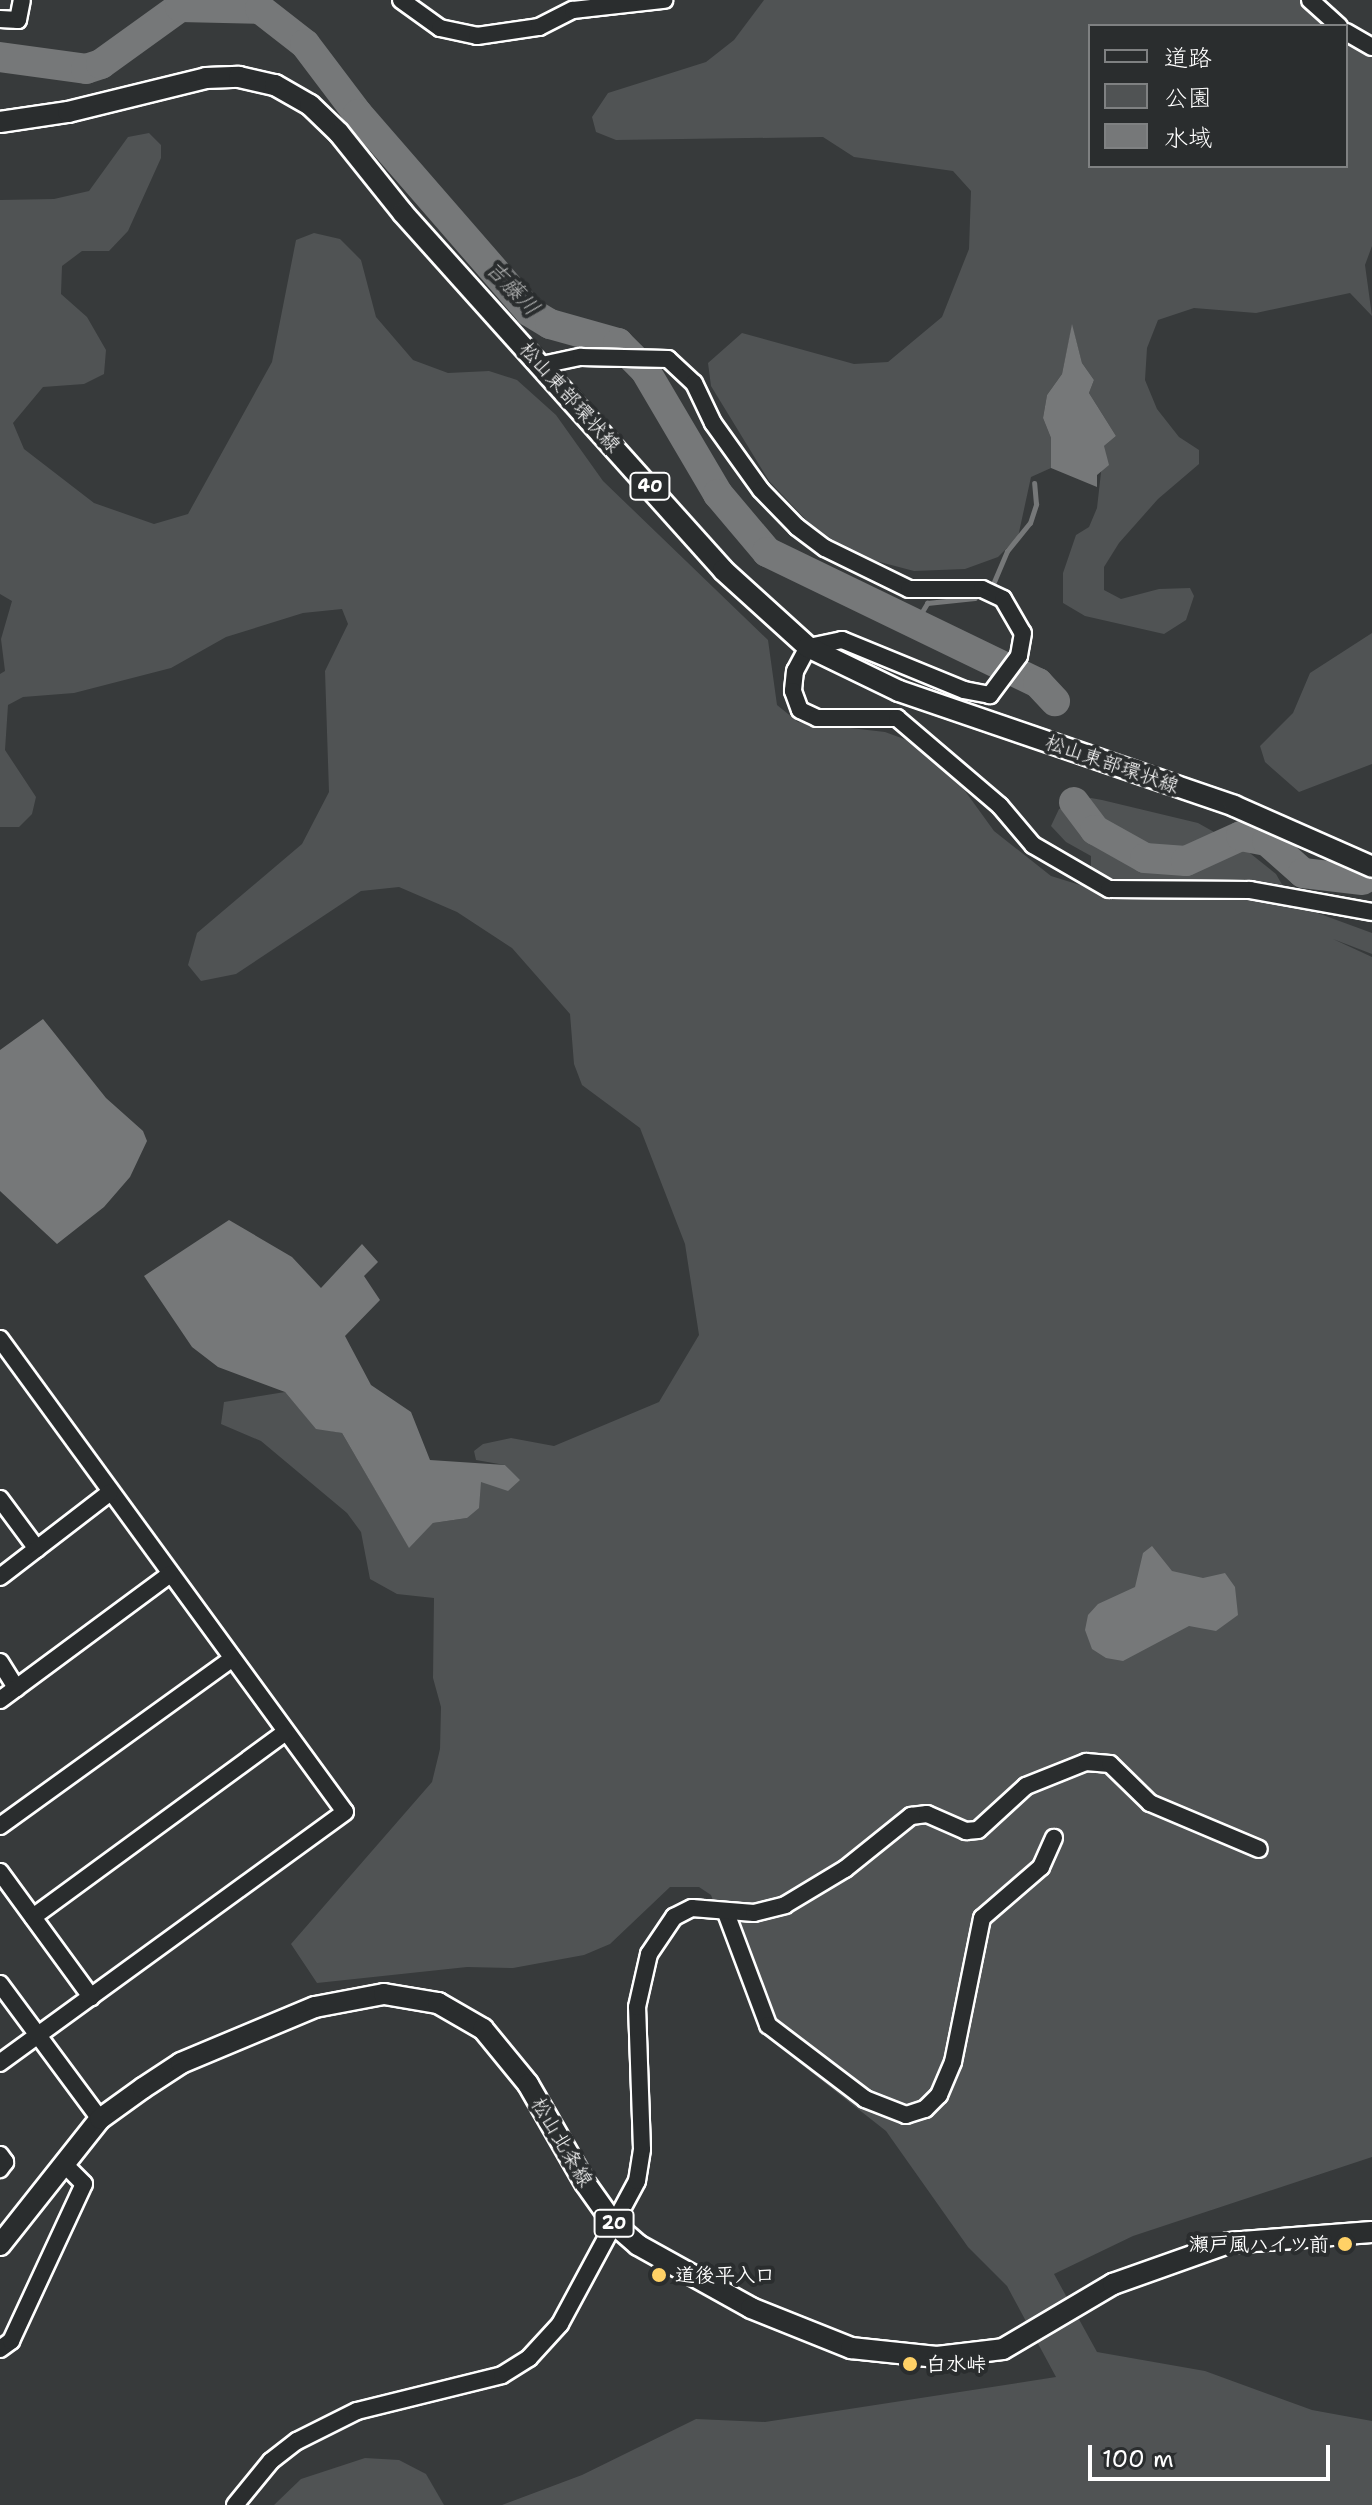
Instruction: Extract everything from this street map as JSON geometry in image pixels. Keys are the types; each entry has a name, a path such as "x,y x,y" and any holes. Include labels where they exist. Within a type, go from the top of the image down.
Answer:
{"main road":[{"name":"松山東部環状線","path":"0,122 68,112 206,78 239,77 275,85 310,105 339,133 723,570 808,647 899,691 1234,806 1372,867"},
{"name":"松山北条線","path":"0,2245 100,2119 181,2063 286,2018 361,1996 414,1997 455,2010 497,2043 614,2224 696,2282 800,2331 851,2348 937,2357 1003,2349 1113,2284 1229,2243 1371,2235"}],"street":[{"path":"0,19 18,20 22,0"},
{"path":"401,0 440,28 477,36 539,27 573,10 664,0"},
{"path":"1310,0 1337,24"},
{"path":"1348,33 1372,47"},
{"path":"542,365 651,355 681,367 761,490 825,548 909,589 982,589 1003,599 1023,633 1019,656 990,695 964,690 842,640 808,647 795,671 793,691 800,710 817,718 897,718 990,796 1033,845 1109,889 1250,890 1372,912"},
{"path":"0,1339 230,1660 345,1812 0,2063"},
{"path":"0,1577 109,1493"},
{"path":"0,1499 37,1549"},
{"path":"0,1700 170,1574"},
{"path":"0,1826 230,1660"},
{"path":"0,1662 16,1688"},
{"path":"33,1917 284,1733"},
{"path":"235,2505 271,2461 329,2423 395,2400 470,2387 529,2358 560,2324 614,2224 640,2167 637,2007 649,1954 674,1917 692,1908 754,1913 809,1893 911,1816 927,1814 966,1831 978,1830 1026,1786 1086,1762 1110,1764 1150,1803 1259,1849"},
{"path":"726,1913 768,2025 865,2099 906,2115 925,2109 939,2095 953,2062 982,1918 1041,1867 1054,1838"},
{"path":"0,1872 91,1997"},
{"path":"0,1984 100,2119"},
{"path":"0,2155 5,2162 0,2169"},
{"path":"0,2349 11,2341 84,2184 64,2164"}],"green space":[{"path":"764,0 1322,0 1346,18 1372,51 1372,246 1365,265 1372,316 1350,293 1256,313 1194,308 1158,320 1147,348 1145,380 1157,409 1179,437 1199,450 1199,464 1158,499 1119,543 1104,567 1104,590 1121,599 1159,589 1190,588 1194,596 1186,620 1164,634 1085,616 1063,603 1063,573 1076,535 1089,527 1097,508 1104,446 1116,436 1089,393 1094,380 1082,363 1072,326 1062,374 1047,395 1043,418 1051,438 1051,468 1031,477 1018,537 998,557 965,569 914,571 857,556 811,525 769,481 711,386 708,363 742,333 854,364 888,362 942,317 969,249 971,191 953,171 854,157 823,137 616,140 596,132 592,117 608,93 706,62 734,40"},
{"path":"149,133 161,145 161,158 128,231 109,251 82,251 62,266 61,294 87,317 106,350 104,374 84,384 43,387 13,423 24,449 94,503 154,524 188,514 272,362 296,240 314,233 340,239 361,260 376,317 413,360 448,373 489,371 517,380 556,415 603,481 768,640 777,705 798,722 885,732 915,743 960,784 994,831 1051,876 1080,885 1091,870 1091,856 1066,842 1051,826 1059,809 1091,798 1198,823 1246,850 1276,874 1293,904 1372,933 1372,954 1333,939 1372,957 1372,2157 1133,2236 1054,2274 1097,2352 1205,2371 1312,2410 1372,2421 1372,2505 502,2505 582,2475 696,2419 765,2422 1056,2377 1007,2286 968,2247 886,2131 760,2032 711,1895 699,1887 670,1887 610,1944 584,1955 513,1968 467,1967 317,1983 291,1944 432,1782 440,1749 441,1707 433,1678 434,1598 397,1594 370,1579 361,1532 347,1513 261,1441 221,1424 224,1402 285,1392 316,1428 342,1433 409,1547 433,1523 467,1518 480,1481 519,1481 505,1465 476,1460 474,1451 483,1444 511,1438 554,1446 659,1402 699,1335 685,1244 640,1128 582,1085 574,1064 570,1014 512,948 457,912 399,887 361,891 236,974 201,981 188,965 197,933 302,844 329,792 325,671 348,624 342,609 303,613 226,637 171,668 74,693 23,697 8,705 5,750 36,797 32,814 19,827 0,827 0,674 5,671 1,639 12,601 0,594 0,200 54,199 89,191 128,137"},
{"path":"1372,633 1372,764 1299,792 1265,762 1260,746 1293,713 1310,673"},
{"path":"365,2458 399,2460 426,2474 444,2505 274,2505 301,2479"}],"water":[{"path":"1072,324 1082,363 1094,380 1089,393 1116,436 1104,446 1109,465 1097,475 1097,487 1051,468 1051,438 1043,418 1047,395 1062,374"},
{"path":"43,1019 106,1098 143,1131 147,1141 130,1177 104,1207 57,1244 0,1191 0,1050"},
{"path":"229,1220 292,1257 321,1288 362,1244 378,1262 364,1276 380,1300 345,1336 371,1385 411,1412 430,1460 505,1465 520,1480 508,1491 481,1482 479,1508 467,1518 433,1523 409,1548 342,1433 316,1429 285,1392 218,1367 192,1347 144,1276"},
{"path":"1152,1546 1172,1571 1203,1578 1225,1573 1235,1587 1238,1615 1216,1631 1189,1626 1123,1661 1106,1658 1092,1649 1085,1630 1088,1615 1098,1604 1135,1587 1143,1553"}],"waterway":[{"name":"吉藤川","path":"0,57 86,69 101,64 180,7 260,9 305,44 358,114 530,312 550,324 618,343 645,370 718,494 767,552 1038,683 1055,701"},
{"path":"993,584 1007,551 1030,523 1036,504 1034,483"},
{"path":"914,625 927,603 975,598"},
{"name":"吉藤川","path":"1074,802 1095,830 1145,858 1186,861 1241,836 1267,841 1303,873 1363,880"}],"place":[{"name":"瀬戸風ハイツ前","path":"1345,2244"},
{"name":"道後平入口","path":"659,2275"},
{"name":"白水峠","path":"910,2364"}]}
